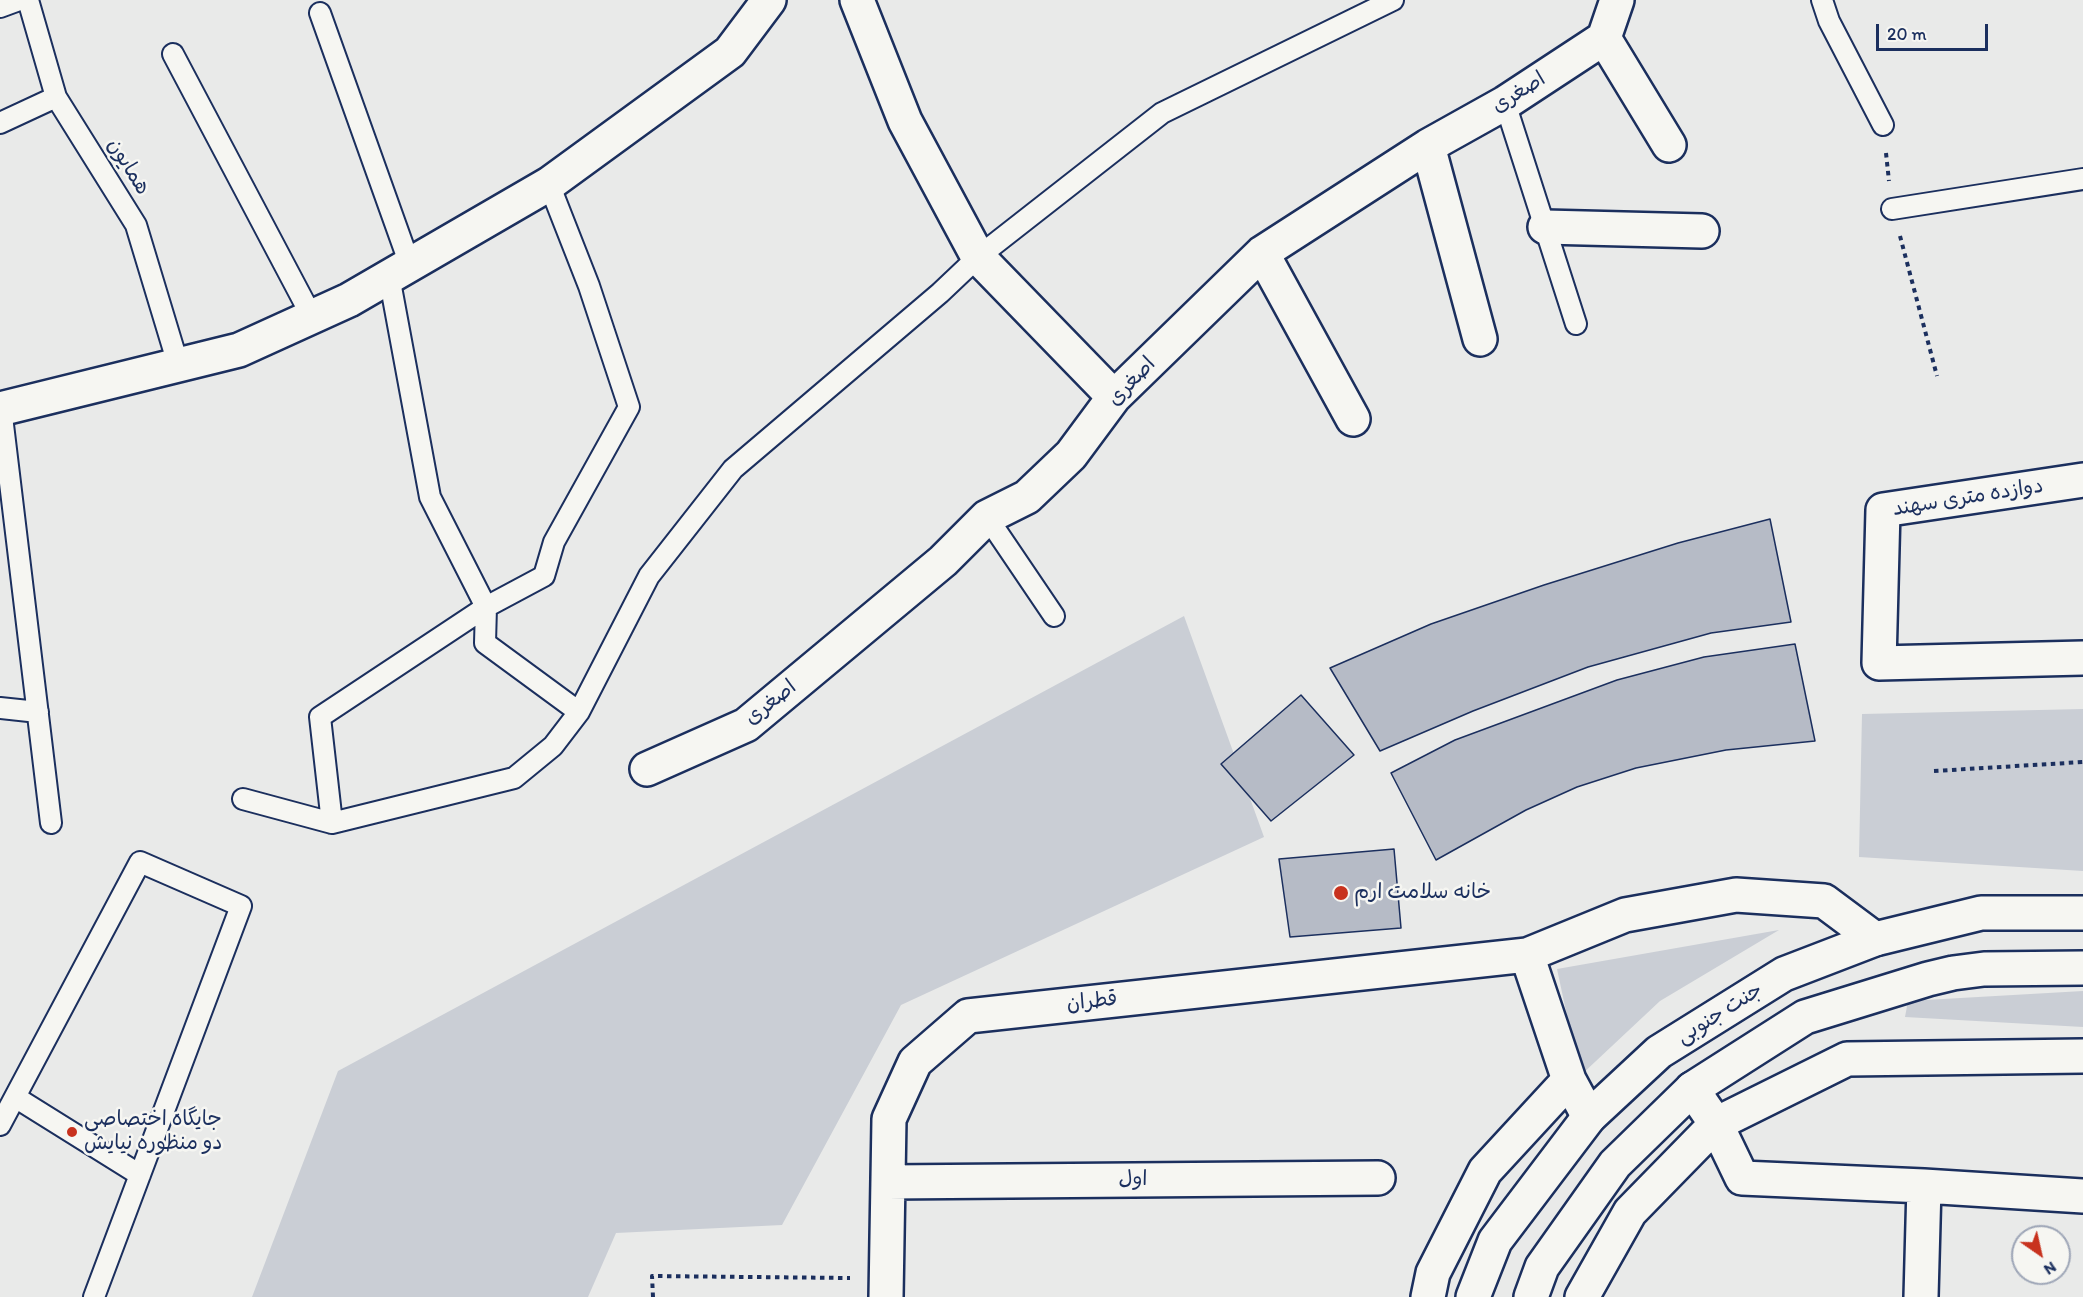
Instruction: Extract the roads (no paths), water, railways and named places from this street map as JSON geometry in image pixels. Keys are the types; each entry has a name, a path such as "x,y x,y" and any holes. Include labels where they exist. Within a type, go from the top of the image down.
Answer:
{"street":[{"path":"857,0 905,122 978,257 1114,397"},
{"path":"1617,0 1604,38 1669,145"},
{"path":"0,409 239,350 349,300 549,184 729,52 766,1"},
{"name":"اصغری","path":"647,769 746,725 943,561 987,517 1027,497 1071,456 1114,397 1262,253 1428,146 1505,103 1604,38"},
{"path":"1428,146 1480,339"},
{"path":"1545,227 1702,231"},
{"path":"1262,253 1353,419"},
{"name":"دوازده متری سهند","path":"2083,480 1883,510 1879,663 2083,658"},
{"name":"قطران","path":"886,1288 889,1119 915,1062 968,1016 1527,955 1625,915 1736,894 1824,902 1875,939"},
{"name":"جنت جنوبی","path":"1473,1297 1495,1241 1589,1117 1659,1052 1784,974 1875,939 1981,913 2083,913"},
{"path":"1527,955 1569,1080 1589,1117"},
{"path":"1531,1297 1542,1267 1615,1164 1692,1089 1805,1017 1953,973 1984,969 2083,968"},
{"path":"1582,1297 1630,1212 1716,1124 1847,1059 2083,1056"},
{"path":"1428,1297 1433,1273 1485,1171 1569,1080"},
{"path":"1692,1089 1716,1124 1742,1178 2083,1196"},
{"name":"اول","path":"888,1182 1378,1178"},
{"path":"1921,1297 1924,1186"}],"lane":[{"path":"0,7 19,0"},
{"name":"همایون","path":"28,0 56,97 136,225 178,364"},
{"path":"243,799 332,823 514,778 553,746 579,712 649,576 734,469 940,293 978,257 1162,113 1393,0"},
{"path":"1822,0 1829,21 1883,125"},
{"path":"320,13 399,271 430,497 486,607 485,643 579,712"},
{"path":"172,54 312,317"},
{"path":"0,123 56,97"},
{"path":"1505,103 1576,324"},
{"path":"1892,209 2083,179"},
{"path":"332,823 320,717 486,607 543,576 554,542 629,407 589,286 549,184"},
{"path":"0,409 51,823"},
{"path":"987,517 1054,616"},
{"path":"0,708 38,712"},
{"path":"0,1125 140,862 241,906 94,1297"},
{"path":"15,1097 140,1175"}],"place":[{"name":"خانه سلامت ارم","path":"1341,893"},
{"name":"جایگاه اختصاصی دو منظوره نیایش","path":"72,1132"}]}
